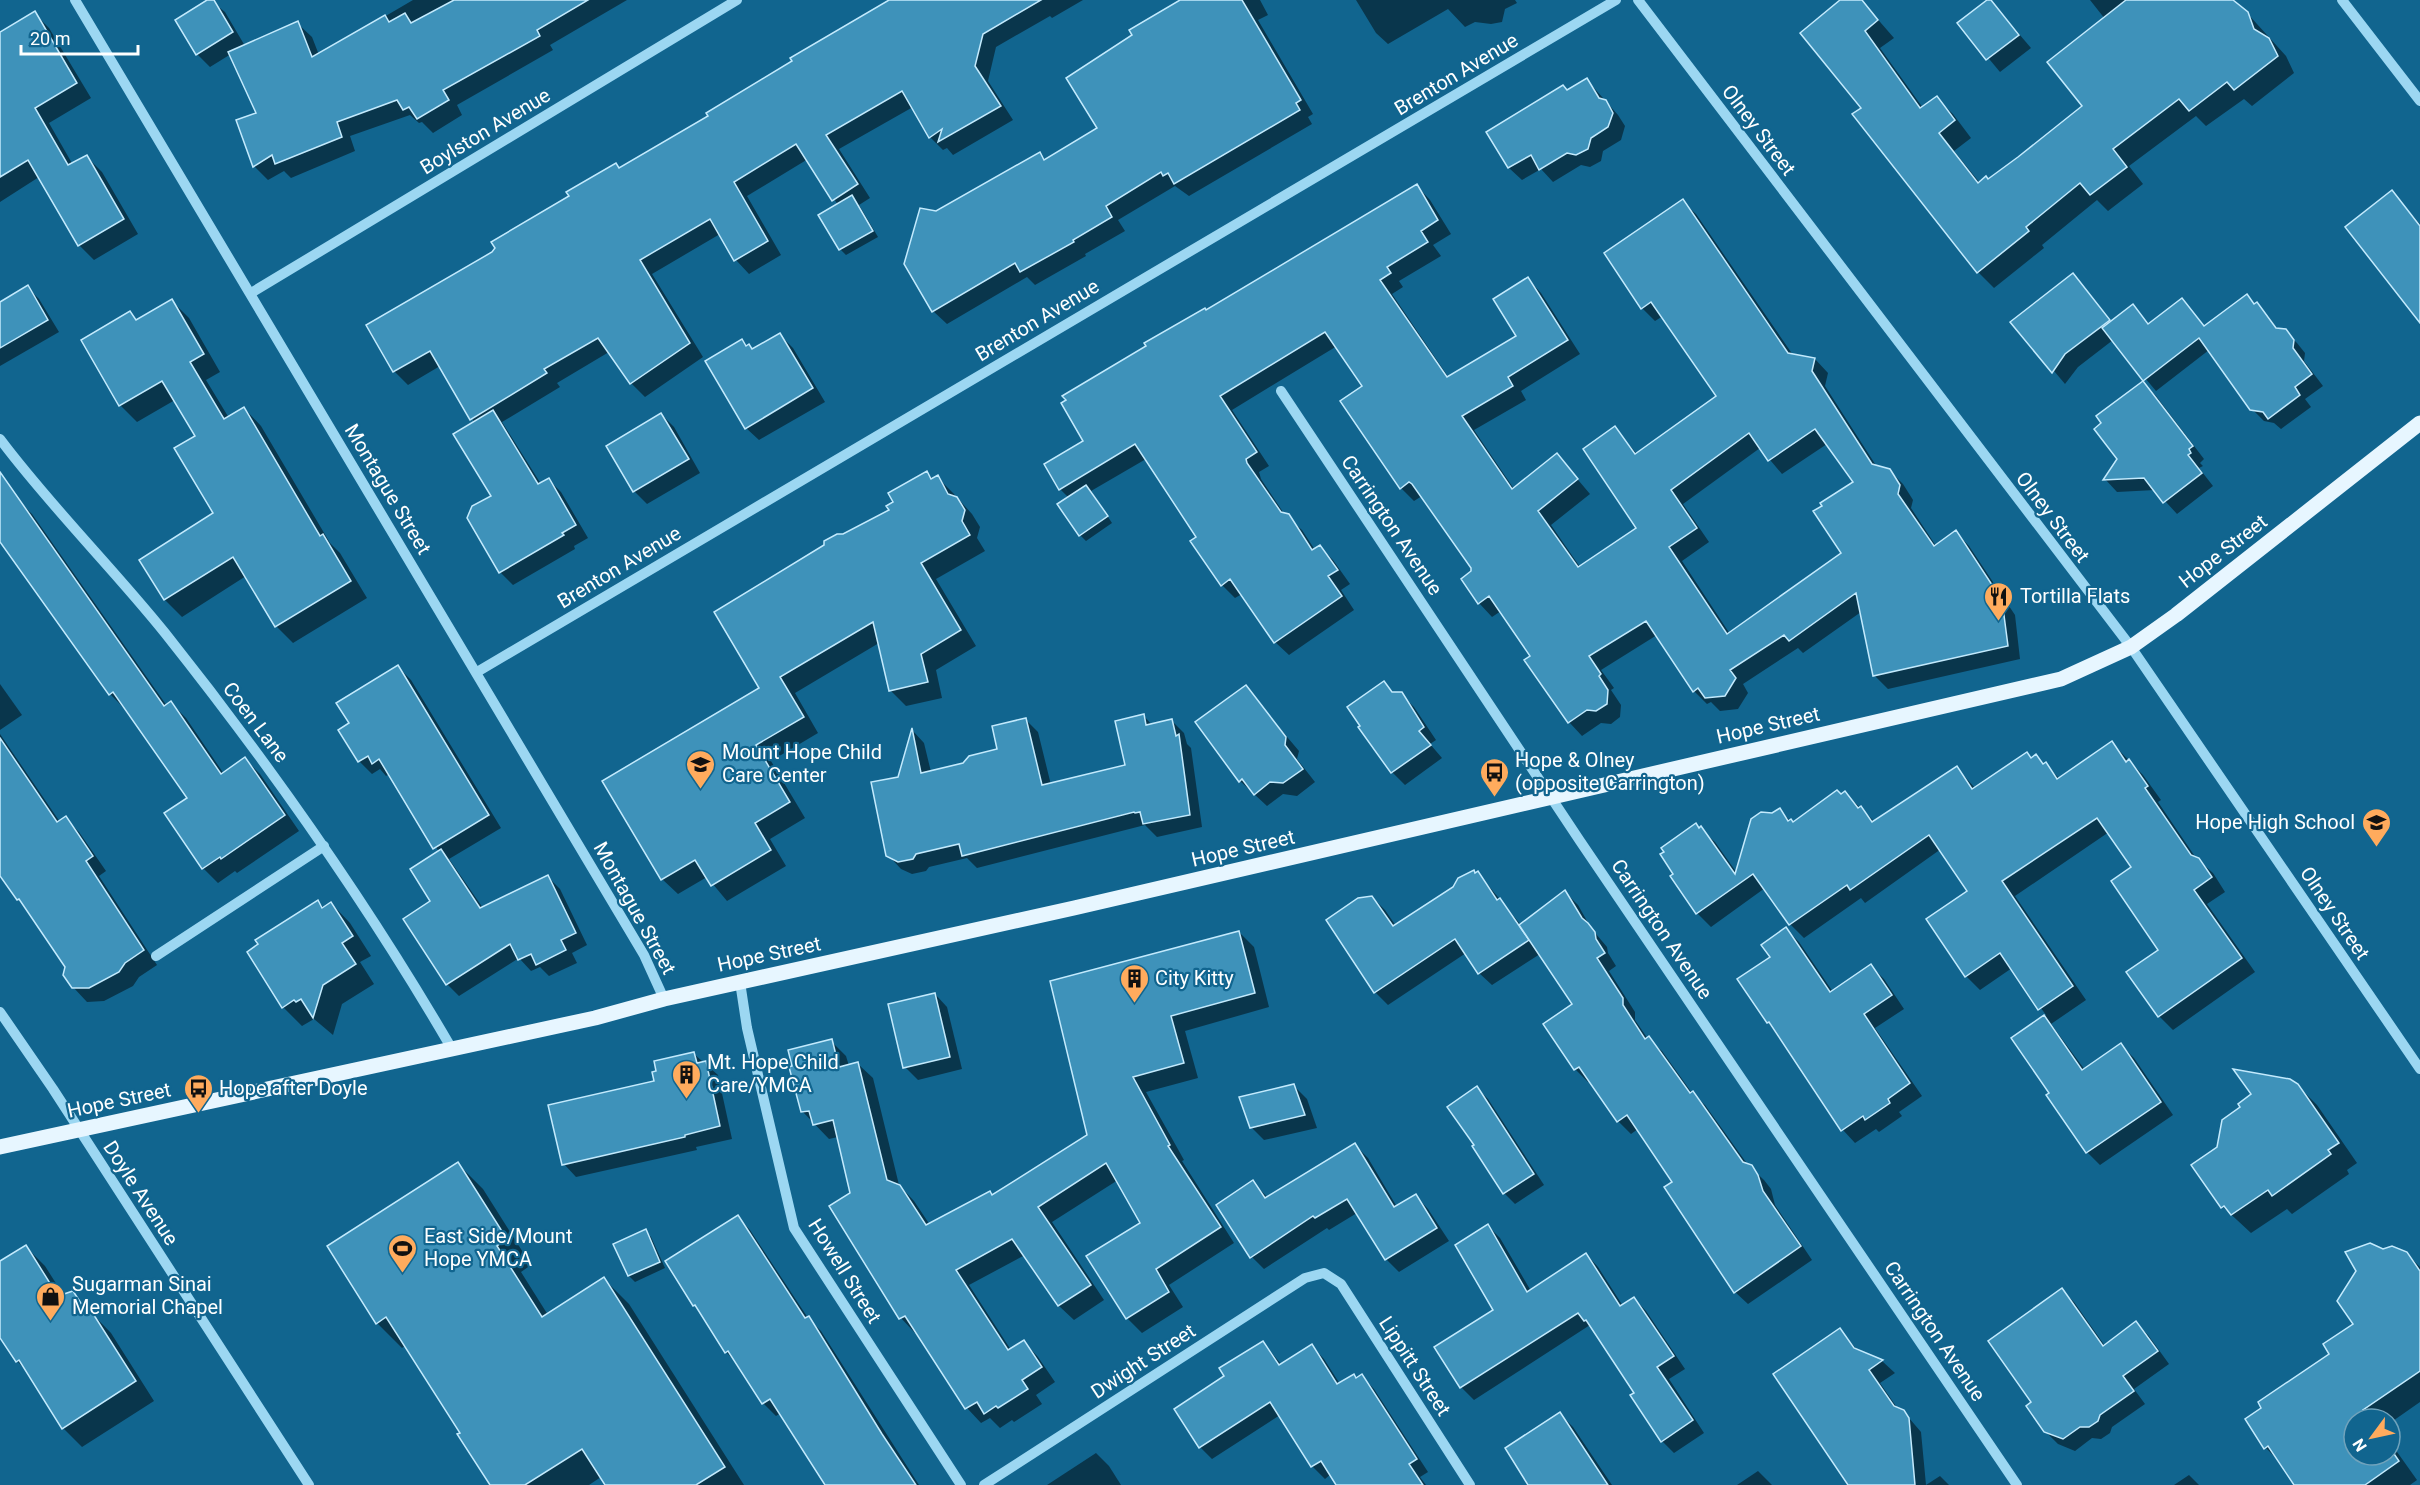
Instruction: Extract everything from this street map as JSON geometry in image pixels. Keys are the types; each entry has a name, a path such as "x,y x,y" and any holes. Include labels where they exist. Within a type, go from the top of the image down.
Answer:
{"main road":[{"name":"Hope Street","path":"0,1147 595,1018 664,999 1074,908 2061,679 2131,647 2176,615 2420,423"}],"street":[{"name":"Montague Street","path":"75,0 644,954 664,999"},
{"name":"Boylston Avenue","path":"251,293 737,0"},
{"name":"Brenton Avenue","path":"477,672 1616,0"},
{"name":"Olney Street","path":"1638,0 2131,647 2420,1069"},
{"path":"2342,0 2420,101"},
{"name":"Carrington Avenue","path":"1281,391 1551,797 2017,1485"},
{"name":"Coen Lane","path":"0,439 34,484 163,631 243,734 376,922 452,1048"},
{"path":"156,956 324,846"},
{"name":"Howell Street","path":"740,982 747,1028 794,1228 962,1485"},
{"name":"Doyle Avenue","path":"0,1012 309,1485"},
{"name":"Dwight Street","path":"984,1485 1305,1278 1324,1273"},
{"name":"Lippitt Street","path":"1324,1273 1341,1284 1470,1485"}],"building":[{"path":"207,0 214,0 233,32 196,55 175,20"},
{"path":"454,0 588,0 537,30 540,36 443,90 449,100 417,119 409,107 403,110 397,100 337,122 342,137 275,164 272,155 253,167 236,120 256,113 228,52 298,21 312,57 385,15 389,22 405,13 411,23"},
{"path":"889,0 1041,0 983,34 975,66 1001,106 938,142 942,129 929,138 902,91 826,135 858,184 832,201 796,144 734,182 768,241 734,261 710,219 640,260 690,343 630,384 598,338 544,369 547,373 470,420 430,351 393,372 366,325 492,252 495,248 491,242 569,196 566,192 616,163 619,168 708,116 706,113 792,61 790,58"},
{"path":"1180,0 1242,0 1301,100 1296,103 1300,110 1174,184 1168,173 1163,176 1161,172 1106,206 1112,217 1073,240 1074,242 1020,272 1015,263 932,312 904,264 920,208 936,211 1040,152 1044,160 1097,128 1066,78 1132,35 1129,30"},
{"path":"1840,0 1862,0 1878,20 1865,31 1920,108 1937,96 1955,120 1939,133 1978,183 1986,176 1988,179 2018,157 2082,106 2047,62 2126,0 2233,0 2248,12 2254,29 2269,38 2278,56 2234,90 2227,82 2189,111 2179,99 2113,149 2127,167 2090,195 2080,183 2026,227 2029,231 1977,273 1852,114 1861,108 1800,33"},
{"path":"1987,0 1991,0 2019,35 1986,60 1957,23"},
{"path":"35,11 77,83 35,108 68,165 87,155 124,219 78,246 28,160 0,177 0,32"},
{"path":"1587,78 1599,98 1606,100 1613,113 1608,127 1591,138 1588,149 1576,155 1567,153 1539,170 1531,155 1508,168 1486,132 1563,85 1567,90"},
{"path":"1417,184 1438,220 1421,231 1428,242 1387,267 1391,273 1380,280 1447,377 1516,336 1493,299 1528,277 1568,340 1508,377 1513,386 1462,416 1512,489 1557,453 1578,479 1538,511 1578,567 1636,528 1583,449 1615,426 1635,454 1716,396 1651,302 1641,309 1604,253 1683,199 1788,353 1815,358 1812,371 1872,464 1890,469 1900,485 1898,494 1934,546 1956,530 2002,600 2008,646 1873,676 1856,593 1789,641 1784,635 1730,670 1736,678 1725,696 1705,698 1698,688 1693,692 1646,621 1589,656 1608,690 1607,704 1596,711 1587,710 1568,723 1524,660 1530,656 1489,596 1478,604 1461,579 1471,571 1471,568 1412,484 1409,482 1400,489 1340,401 1362,386 1325,332 1220,396 1257,452 1246,459 1247,463 1281,512 1289,514 1312,550 1320,545 1338,570 1328,576 1342,596 1274,643 1230,579 1221,586 1190,541 1196,537 1135,444 1059,490 1044,464 1083,441 1061,403 1066,400 1062,396 1146,346 1144,343 1205,308 1206,310","holes":["1815,429 1853,482 1820,503 1822,506 1813,511 1841,553 1727,634 1669,547 1697,528 1671,490 1749,433 1768,461"]},
{"path":"2392,190 2420,226 2420,323 2345,227"},
{"path":"852,195 873,231 839,250 818,215"},
{"path":"2073,273 2110,320 2065,354 2052,373 2010,322"},
{"path":"28,285 48,320 0,348 0,302"},
{"path":"2247,294 2254,304 2257,302 2276,328 2286,329 2294,340 2293,348 2312,374 2295,387 2300,395 2268,419 2263,412 2250,410 2199,338 2143,381 2102,328 2133,304 2148,324 2182,298 2204,326"},
{"path":"172,299 204,354 190,362 224,419 244,407 320,536 323,534 351,581 275,627 233,557 164,600 139,560 213,513 174,448 195,436 162,381 119,406 81,340 130,311 136,320"},
{"path":"780,333 813,388 745,429 705,361 742,339 746,346 749,344 752,349"},
{"path":"2143,381 2193,446 2189,449 2191,453 2188,455 2202,473 2163,503 2144,478 2103,480 2117,459 2094,429 2101,423 2096,416"},
{"path":"493,410 538,484 549,478 576,525 562,533 564,535 499,573 467,518 472,506 491,496 453,434"},
{"path":"661,413 689,459 633,492 606,446"},
{"path":"927,471 931,479 938,475 948,494 957,497 965,510 962,521 970,535 921,563 961,630 921,654 928,682 889,691 873,622 780,677 804,717 756,745 790,802 755,823 771,850 711,886 695,860 661,880 602,781 759,688 714,612 824,545 824,541 837,534 843,534 889,510 886,506 893,502 888,493"},
{"path":"0,472 164,706 171,701 221,774 245,757 285,815 221,859 220,857 202,869 164,813 187,798 113,692 109,695 0,542"},
{"path":"1086,485 1108,516 1079,536 1057,504"},
{"path":"398,665 489,815 433,849 379,759 372,764 368,756 358,762 338,730 349,723 336,703"},
{"path":"1384,681 1392,692 1402,692 1424,727 1419,731 1431,745 1391,773 1358,727 1360,726 1347,707"},
{"path":"1246,685 1286,737 1285,745 1303,769 1283,783 1270,782 1254,795 1242,779 1239,782 1195,722"},
{"path":"1144,714 1146,725 1172,719 1176,736 1179,734 1190,815 1143,824 1140,812 1134,812 962,856 959,844 916,854 913,859 898,862 886,856 871,782 898,777 912,728 921,773 963,763 969,756 997,749 992,726 1026,718 1042,785 1125,765 1115,721"},
{"path":"0,738 57,822 66,816 93,856 86,861 144,950 125,963 119,972 89,988 72,988 63,975 65,967 19,899 17,900 0,876"},
{"path":"2112,741 2126,762 2129,759 2148,786 2145,788 2191,855 2199,858 2212,877 2194,890 2242,958 2158,1017 2126,972 2158,950 2111,881 2131,867 2097,818 2002,881 2073,986 2038,1010 2000,953 1965,977 1926,919 1967,891 1929,835 1850,890 1847,885 1789,925 1753,874 1696,914 1670,876 1673,874 1660,854 1664,852 1661,848 1696,823 1699,828 1701,826 1735,874 1751,819 1761,812 1772,813 1780,808 1788,821 1791,819 1793,822 1837,790 1841,794 1845,791 1858,808 1861,806 1872,822 1957,766 1972,789 2027,752 2031,758 2036,754 2043,764 2046,762 2057,779"},
{"path":"441,849 480,908 548,875 576,933 561,940 566,950 536,965 531,954 518,960 510,944 446,985 403,919 430,901 410,869"},
{"path":"1474,870 1475,873 1478,871 1497,900 1500,898 1529,940 1478,974 1455,939 1374,993 1326,920 1358,898 1372,896 1393,926 1453,887 1458,878"},
{"path":"1565,890 1582,918 1595,932 1596,939 1605,953 1597,958 1623,998 1623,1005 1645,1039 1649,1036 1690,1093 1693,1091 1743,1162 1752,1165 1763,1191 1801,1246 1734,1293 1664,1187 1672,1182 1627,1115 1617,1122 1579,1067 1574,1070 1543,1024 1572,1004 1519,925"},
{"path":"318,900 322,908 331,902 353,936 342,943 356,964 323,985 313,1018 301,999 296,1002 294,1000 282,1008 247,952 258,944 255,940"},
{"path":"1786,927 1830,992 1871,964 1892,995 1864,1014 1910,1083 1888,1099 1890,1103 1865,1120 1863,1116 1841,1131 1769,1022 1767,1023 1737,979 1770,957 1761,945"},
{"path":"1239,931 1255,993 1171,1016 1184,1063 1133,1077 1170,1145 1168,1146 1221,1227 1156,1269 1169,1292 1126,1319 1086,1256 1140,1223 1106,1163 1038,1207 1091,1285 1058,1306 1012,1239 956,1270 1008,1350 1024,1340 1042,1367 1022,1380 1028,1389 998,1408 996,1406 984,1414 977,1402 965,1409 905,1316 899,1319 829,1206 850,1193 833,1120 813,1125 809,1111 801,1112 789,1067 792,1066 788,1050 832,1039 839,1067 858,1062 887,1180 900,1185 926,1225 990,1191 992,1195 1087,1135 1050,981"},
{"path":"935,993 950,1057 903,1068 888,1004"},
{"path":"2044,1015 2082,1070 2121,1043 2161,1102 2086,1153 2046,1095 2049,1093 2011,1038"},
{"path":"694,1052 697,1063 706,1061 720,1126 685,1135 685,1137 562,1165 548,1105 654,1081 652,1072 656,1071 654,1061"},
{"path":"2233,1069 2290,1079 2298,1084 2339,1143 2328,1150 2331,1154 2272,1196 2268,1190 2231,1215 2224,1206 2221,1208 2191,1165 2217,1147 2222,1120 2240,1107 2238,1104 2251,1094"},
{"path":"1294,1084 1305,1115 1250,1128 1239,1097"},
{"path":"1477,1086 1534,1174 1503,1194 1472,1146 1474,1145 1447,1107"},
{"path":"1355,1143 1394,1207 1416,1194 1437,1228 1385,1260 1347,1199 1315,1218 1313,1216 1250,1258 1216,1205 1253,1180 1265,1198"},
{"path":"458,1162 507,1239 497,1246 542,1317 604,1277 725,1467 696,1485 605,1485 582,1449 525,1485 490,1485 457,1434 460,1433 386,1317 376,1324 327,1246"},
{"path":"738,1215 805,1318 809,1316 916,1485 825,1485 770,1399 762,1404 728,1351 725,1353 695,1305 693,1306 665,1261"},
{"path":"1488,1224 1527,1292 1586,1253 1620,1306 1634,1297 1674,1356 1657,1367 1693,1420 1661,1442 1630,1395 1634,1393 1586,1320 1584,1321 1578,1313 1460,1388 1434,1347 1493,1310 1455,1245"},
{"path":"646,1229 660,1262 628,1276 613,1244"},
{"path":"2370,1243 2383,1249 2392,1246 2407,1252 2420,1271 2420,1371 2367,1407 2342,1407 2342,1467 2390,1467 2365,1485 2294,1485 2268,1446 2264,1449 2245,1419 2261,1408 2258,1402 2329,1354 2323,1344 2353,1324 2337,1301 2356,1271 2345,1252"},
{"path":"26,1245 58,1296 73,1291 88,1314 92,1312 136,1381 62,1429 19,1360 16,1362 0,1338 0,1261"},
{"path":"2062,1288 2103,1346 2136,1321 2158,1351 2123,1376 2134,1391 2100,1415 2098,1421 2089,1427 2080,1427 2063,1439 2044,1432 2026,1406 2031,1402 1988,1341"},
{"path":"1840,1328 1854,1348 1883,1360 1869,1370 1894,1406 1904,1410 1909,1418 1915,1485 1848,1485 1773,1374"},
{"path":"1263,1341 1279,1365 1312,1344 1337,1384 1354,1374 1356,1378 1362,1374 1417,1459 1409,1464 1423,1485 1336,1485 1321,1461 1311,1467 1270,1402 1199,1448 1174,1409 1224,1376 1219,1368"},
{"path":"1560,1412 1608,1485 1528,1485 1505,1448"}],"place":[{"name":"Tortilla Flats","path":"1999,622"},
{"name":"Mount Hope Child Care Center","path":"701,790"},
{"name":"Hope & Olney (opposite Carrington)","path":"1494,798"},
{"name":"Hope High School","path":"2376,848"},
{"name":"City Kitty","path":"1134,1004"},
{"name":"Mt. Hope Child Care/YMCA","path":"686,1100"},
{"name":"Hope after Doyle","path":"198,1114"},
{"name":"East Side/Mount Hope YMCA","path":"403,1274"},
{"name":"Sugarman Sinai Memorial Chapel","path":"51,1322"}]}
